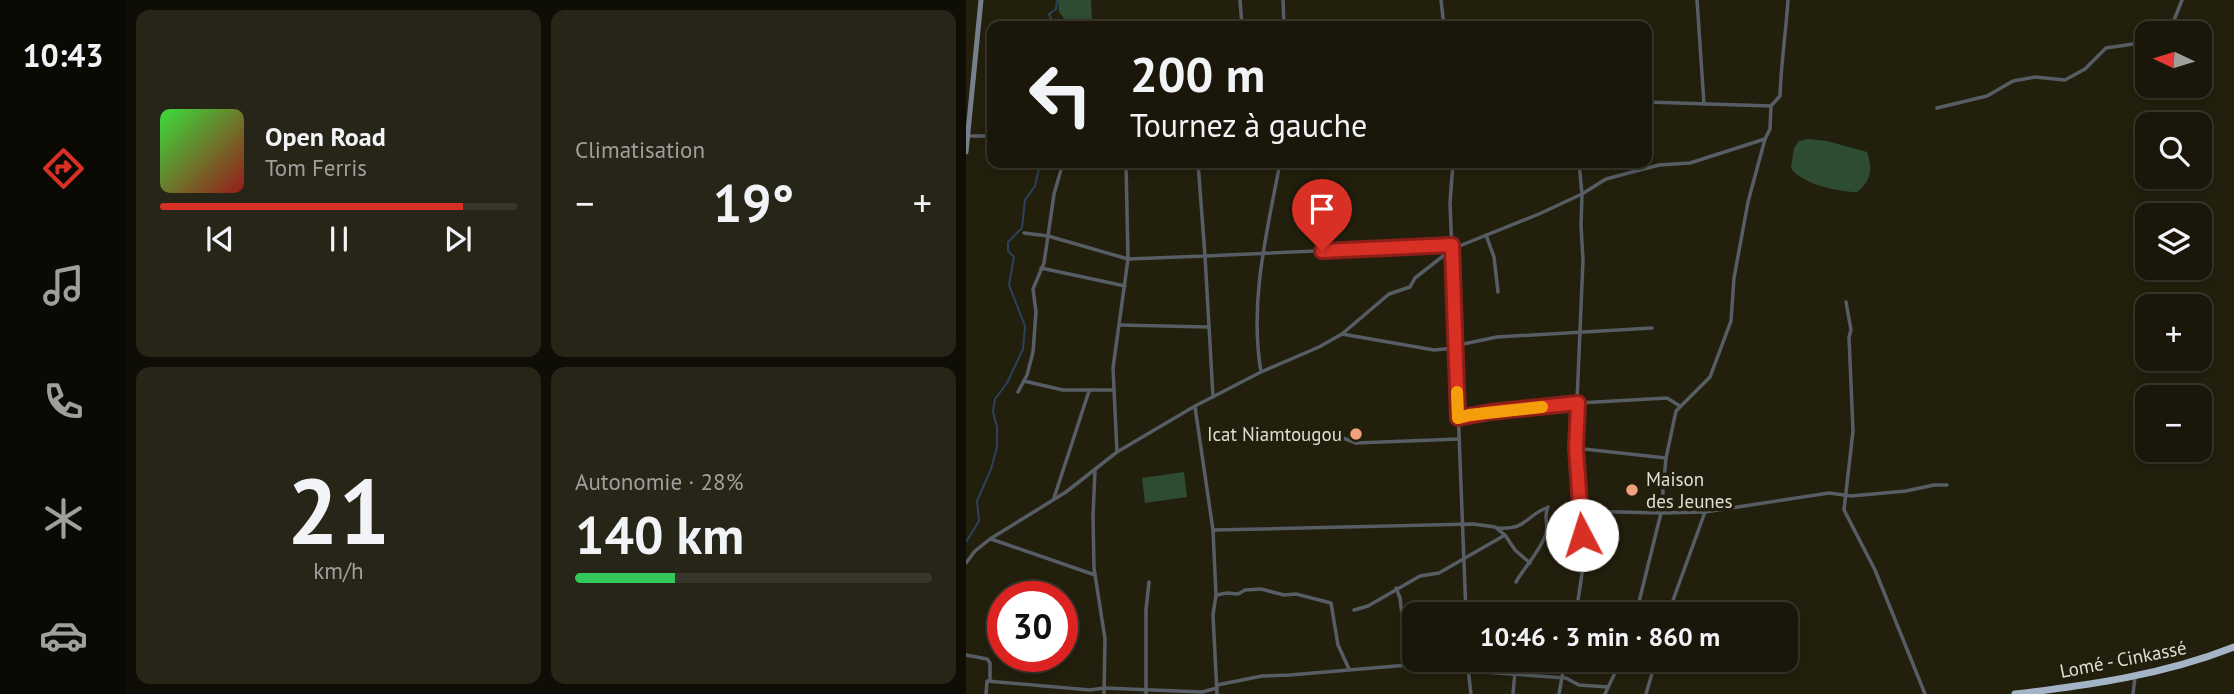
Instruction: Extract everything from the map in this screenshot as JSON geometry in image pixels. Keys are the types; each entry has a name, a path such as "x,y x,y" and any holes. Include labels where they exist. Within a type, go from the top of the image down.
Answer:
{"highway":[{"name":"Lomé - Cinkassé","path":"2015,694 2075,690 2186,664 2234,647"}],"main road":[{"path":"966,152 969,99 981,0"}],"street":[{"path":"1240,0 1242,21"},
{"path":"1283,0 1284,21"},
{"path":"1441,0 1443,21"},
{"path":"1697,0 1704,104"},
{"path":"1639,602 1661,513 1666,458 1676,411 1710,377 1731,321 1734,278 1748,202 1765,139 1770,130 1771,106 1780,96 1788,0"},
{"path":"2173,21 2182,0"},
{"path":"1937,108 1987,96 2013,80 2035,77 2065,80 2085,69 2106,48 2135,44"},
{"path":"1652,102 1771,106"},
{"path":"968,136 987,136"},
{"path":"1652,167 1689,163 1765,139"},
{"path":"1018,392 1032,352 1036,312 1033,289 1041,268 1054,194 1062,168"},
{"path":"1117,452 1113,368 1128,259 1126,168"},
{"path":"1198,168 1213,397"},
{"path":"1261,372 1257,349 1257,294 1279,168"},
{"path":"1453,168 1450,203 1466,602"},
{"path":"1579,168 1582,194 1581,332 1576,448 1584,560 1579,602"},
{"path":"1024,233 1048,236 1128,259 1452,247 1539,214 1582,194 1606,179 1648,168"},
{"path":"1486,235 1494,257 1498,292"},
{"path":"966,563 975,551 990,539 1053,500 1117,452 1195,406 1342,334 1389,294 1410,287 1415,278 1452,247"},
{"path":"1041,268 1125,286"},
{"path":"1846,302 1851,330 1849,337 1853,431 1845,513 1875,570 1925,694"},
{"path":"1120,325 1208,327"},
{"path":"1342,334 1434,351 1497,337 1652,328"},
{"path":"1024,381 1063,390 1114,390"},
{"path":"1053,500 1089,391"},
{"path":"1458,418 1578,403 1667,398 1680,406"},
{"path":"1195,406 1213,530 1217,694"},
{"path":"1319,440 1343,438 1356,443 1459,439"},
{"path":"1576,448 1666,458"},
{"path":"1095,469 1095,575 1105,639 1104,691"},
{"path":"1580,511 1705,512 1829,493 1851,496 1947,485"},
{"path":"1213,530 1463,523 1515,528 1524,525 1537,512 1548,508 1545,514 1547,532 1531,563 1516,582"},
{"path":"1673,602 1705,512"},
{"path":"1495,527 1515,550 1531,563"},
{"path":"1354,610 1368,606 1420,576 1439,573 1505,536"},
{"path":"990,539 1095,575"},
{"path":"1147,692 1146,610 1149,582"},
{"path":"1396,588 1402,615"},
{"path":"1216,595 1261,589 1284,595 1297,594 1331,603 1338,645 1349,669"},
{"path":"966,655 987,659 990,663 990,681 986,694"},
{"path":"990,681 1104,691 1202,692 1262,676 1402,665"},
{"path":"1469,672 1471,694"},
{"path":"1484,672 1572,680 1579,685 1608,687"},
{"path":"1559,694 1562,672"},
{"path":"1605,694 1615,672"},
{"path":"1646,694 1652,672"},
{"path":"1513,694 1515,674"},
{"path":"2133,694 2134,677"},
{"path":"1046,694 1047,688"}],"green space":[{"path":"1058,0 1091,0 1090,21 1066,21 1059,12"},
{"path":"1799,141 1827,141 1867,152 1870,174 1862,188 1857,192 1831,189 1796,174 1791,168 1794,148"},
{"path":"1184,472 1187,497 1145,503 1142,478"}],"waterway":[{"path":"1050,21 1049,14 1056,9 1057,0"},
{"path":"966,542 979,521 977,501 997,447 997,427 993,412 995,399 1007,383 1023,349 1025,326 1009,285 1014,257 1008,251 1008,242 1022,228 1025,200 1035,186 1040,168"}],"slow traffic":[{"path":"1457,392 1458,418 1542,407"}],"place":[{"name":"Icat Niamtougou","path":"1356,434"},
{"name":"Maison des Jeunes","path":"1632,490"}],"route":[{"path":"1322,251 1452,245 1458,418 1578,403 1576,448 1582,535"}]}
